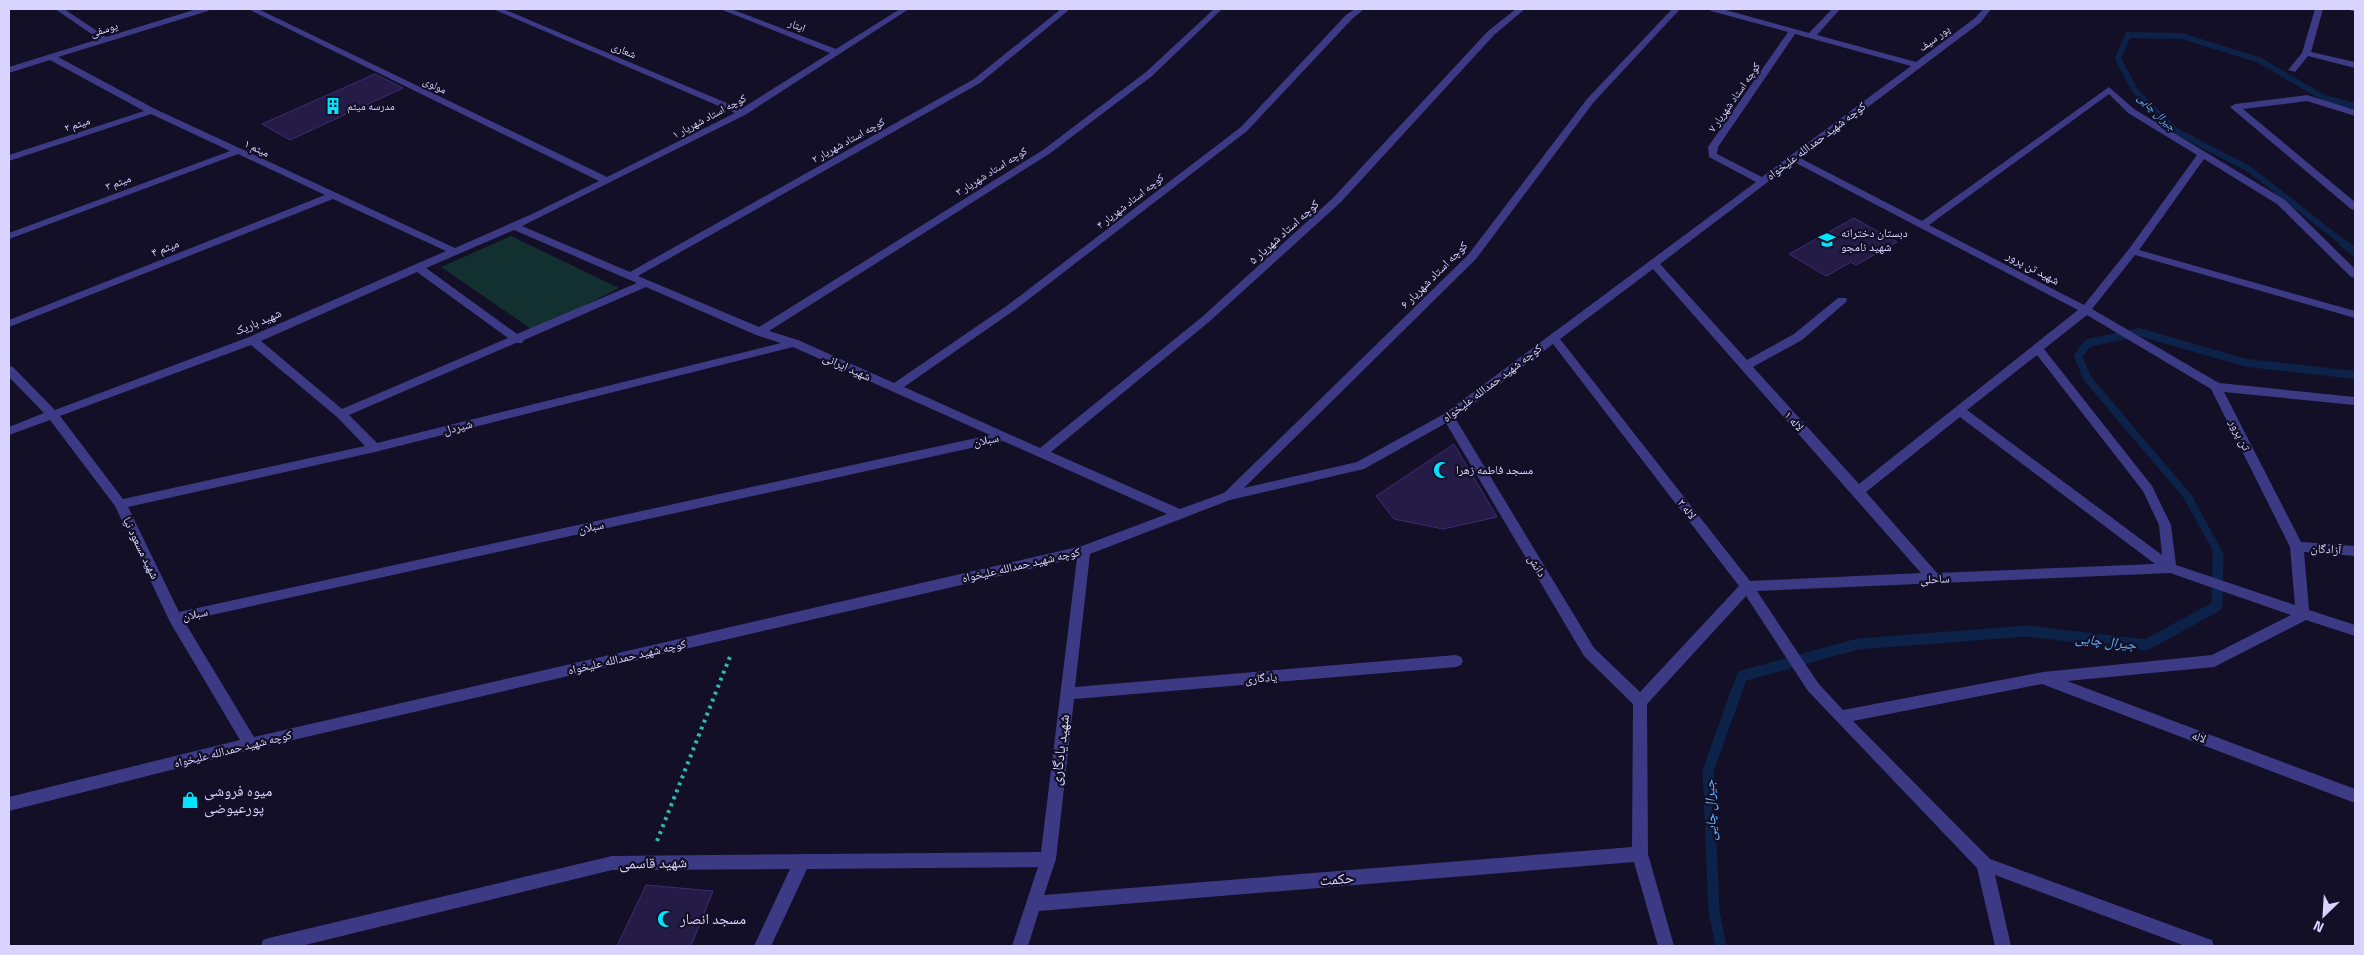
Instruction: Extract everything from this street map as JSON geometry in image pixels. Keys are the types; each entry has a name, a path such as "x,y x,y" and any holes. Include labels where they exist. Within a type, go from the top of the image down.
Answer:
{"street":[{"path":"59,9 105,40"},
{"name":"یوسفی","path":"9,70 205,9"},
{"name":"مولوی","path":"252,9 608,181"},
{"name":"شعاری","path":"497,9 742,113"},
{"name":"ایثار","path":"724,9 835,52"},
{"name":"کوچه استاد شهریار ۱","path":"514,226 742,113 835,52 906,9"},
{"name":"کوچه استاد شهریار ۲","path":"630,276 977,81 1066,9"},
{"name":"کوچه استاد شهریار ۳","path":"760,332 1046,152 1148,74 1218,9"},
{"name":"کوچه استاد شهریار ۴","path":"894,389 1012,307 1244,129 1349,17 1360,9"},
{"name":"کوچه استاد شهریار ۵","path":"1043,452 1206,319 1337,200 1491,33 1521,9"},
{"name":"کوچه استاد شهریار ۶","path":"1228,496 1472,257 1590,101 1676,9"},
{"path":"1715,9 1916,65"},
{"path":"1811,36 1836,9"},
{"name":"پور سیف","path":"1916,65 1978,20 1987,9"},
{"path":"2292,70 2306,53 2319,9"},
{"name":"کوچه استاد شهریار ۷","path":"1762,181 1712,155 1714,147 1793,31"},
{"path":"2306,53 2355,65"},
{"name":"میثم ۱","path":"51,57 152,112 456,252"},
{"name":"کوچه شهید حمدالله علیخواه","path":"9,804 250,744 1084,551 1228,496 1360,466 1448,417 1795,158 1916,65"},
{"path":"1922,225 2109,90 2131,111 2281,202 2355,274"},
{"path":"2355,113 2307,98 2235,107 2355,207"},
{"name":"میثم ۲","path":"9,158 152,112"},
{"name":"میثم ۳","path":"9,236 236,152"},
{"path":"1858,491 2086,310 2133,251 2203,154"},
{"name":"شهید تن پرور","path":"1795,158 2086,310 2216,387"},
{"path":"2339,192 2355,192"},
{"name":"میثم ۴","path":"9,324 331,196"},
{"name":"شهید ایرانی","path":"514,226 760,332 794,343 894,389 1043,452 1178,514"},
{"name":"شهید باریک","path":"9,431 253,340 514,226"},
{"path":"2133,251 2355,315"},
{"name":"لاله ۱","path":"1654,264 1858,491 1934,579"},
{"path":"419,268 518,340"},
{"path":"342,414 518,340 646,283"},
{"path":"1746,366 1798,336 1842,300"},
{"name":"لاله ۲","path":"1553,337 1747,586 1813,687 1840,718 1984,864"},
{"path":"253,340 342,414 375,448"},
{"name":"شیردل","path":"120,504 375,448 794,343"},
{"path":"2038,349 2148,489 2165,525 2171,568"},
{"name":"شهید مسعود نیا","path":"9,370 53,415 120,504 176,618 250,744"},
{"path":"2216,387 2355,401"},
{"name":"تن پرور","path":"2216,387 2297,547 2302,615"},
{"path":"1960,411 2171,568 2302,615 2355,631"},
{"name":"دانش","path":"1448,417 1589,652 1640,702"},
{"name":"سبلان","path":"176,618 1006,436"},
{"name":"آزادگان","path":"2297,547 2355,551"},
{"name":"شهید یادگاری","path":"1020,946 1048,859 1084,551"},
{"name":"ساحلی","path":"1747,586 2171,568"},
{"path":"1666,946 1640,854 1640,702 1747,586"},
{"path":"1840,718 2043,678 2214,661 2302,615"},
{"name":"یادگاری","path":"1067,694 1456,661"},
{"name":"لاله","path":"2043,678 2355,796"},
{"name":"حکمت","path":"1034,904 1640,854"},
{"name":"شهید قاسمی","path":"269,946 612,863 1048,859"},
{"path":"762,946 802,862"},
{"path":"1984,864 2003,946"},
{"path":"1984,864 2206,946"}],"path":[{"path":"649,863 740,631"}],"green space":[{"path":"511,236 619,288 534,331 441,267"}],"building":[{"name":"مدرسه میثم","path":"375,74 403,88 290,140 262,124"},
{"path":"1854,218 1897,242 1856,265 1851,262 1826,276 1789,254"},
{"name":"مسجد فاطمه زهرا","path":"1454,444 1497,517 1443,529 1394,519 1376,496"},
{"name":"مسجد انصار","path":"646,885 713,891 691,946 617,946"}],"waterway":[{"name":"جیرال چایی","path":"2345,244 2249,169 2176,131 2136,92 2118,59 2128,35 2182,36 2259,60 2324,98 2355,106"},
{"name":"جیرال چایی","path":"2343,243 2355,252"},
{"name":"جیرال چایی","path":"2218,555 2188,497 2087,378 2078,356 2088,343 2139,332 2247,363 2355,375"},
{"name":"جیرال چایی","path":"1721,946 1714,912 1708,771 1742,676 1858,644 2027,631 2146,645 2217,606 2218,555"}],"place":[{"name":"مدرسه میثم","path":"333,106"},
{"name":"دبستان دخترانه شهید نامجو","path":"1827,240"},
{"name":"مسجد فاطمه زهرا","path":"1442,470"},
{"name":"میوه فروشی پورعیوضی","path":"190,800"},
{"name":"مسجد انصار","path":"666,919"}]}
